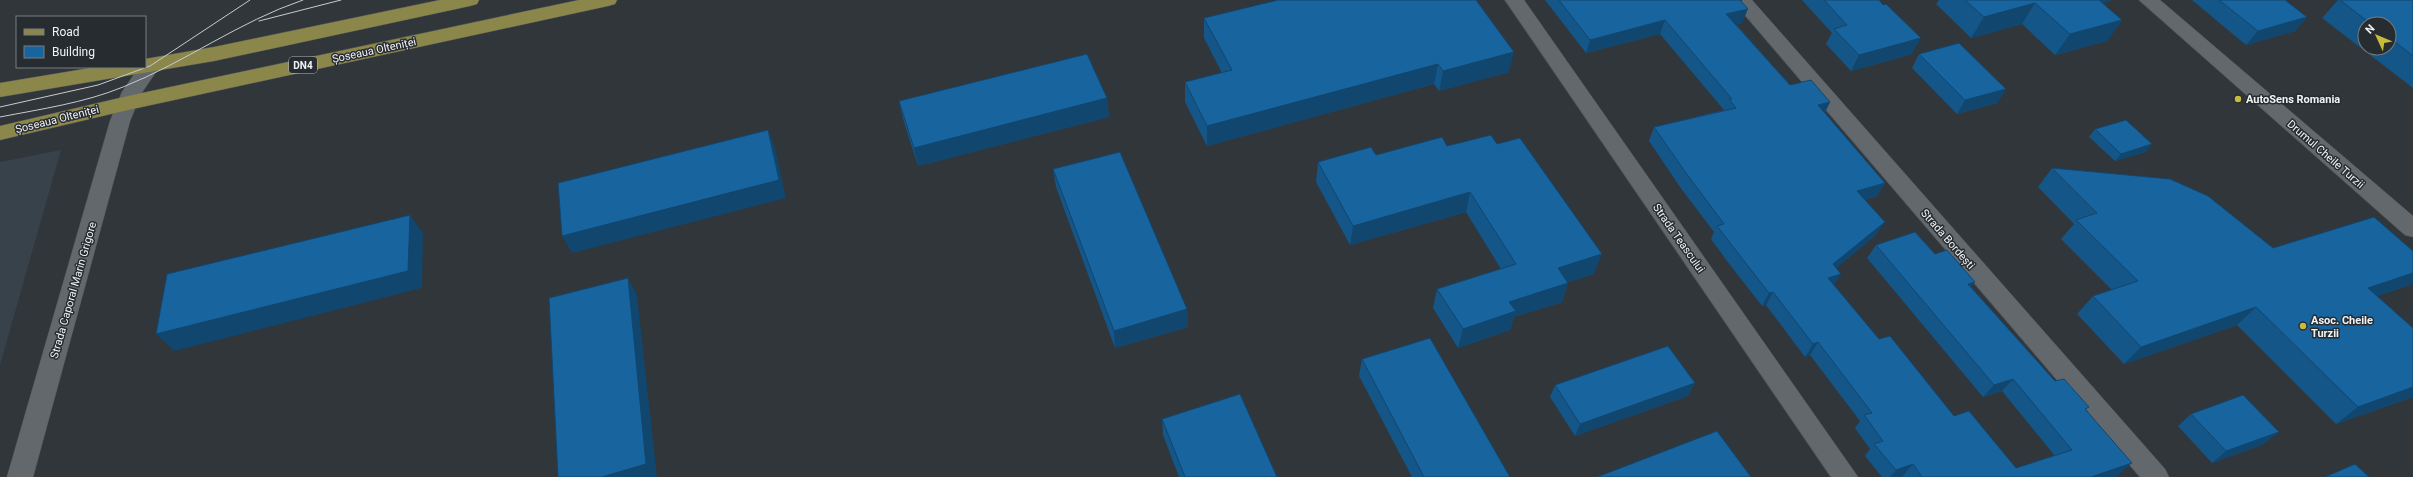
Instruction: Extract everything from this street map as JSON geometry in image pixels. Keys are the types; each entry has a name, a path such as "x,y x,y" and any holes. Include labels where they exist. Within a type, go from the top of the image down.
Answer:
{"main road":[{"path":"146,67 470,0"},
{"name":"Șoseaua Olteniței","path":"0,133 128,103 608,0"},
{"path":"0,90 138,68"}],"street":[{"name":"Strada Teascului","path":"1514,0 1845,477"},
{"name":"Strada Bordești","path":"1741,0 2156,477"},
{"name":"Drumul Cheile Turzii","path":"2148,0 2413,229"},
{"name":"Strada Caporal Marin Grigore","path":"20,477 120,121 139,80 150,66"}],"shaded area":[{"path":"61,150 0,365 0,162"}],"building":[{"path":"1278,0 1476,0 1514,52 1443,71 1438,64 1207,126 1185,82 1232,70 1204,18"},
{"path":"1559,0 1740,0 1748,9 1726,14 1790,85 1811,80 1830,102 1818,105 1885,183 1857,191 1885,222 1833,264 1841,274 1828,278 1879,339 1890,336 1954,416 1969,411 2016,468 2072,450 2013,379 1994,385 1876,245 1915,232 1935,254 1947,250 1975,282 1968,284 2055,381 2064,379 2089,407 2085,409 2132,463 2091,477 1922,477 1913,464 1896,470 1874,444 1883,441 1864,415 1872,413 1818,342 1813,344 1773,292 1769,293 1717,226 1724,224 1654,127 1736,108 1729,99 1732,99 1665,20 1590,40"},
{"path":"1824,0 1879,0 1883,5 1886,4 1921,38 1859,55 1834,29 1847,25"},
{"path":"1965,0 2099,0 2122,20 2070,34 2035,3 1984,17"},
{"path":"2219,0 2285,0 2307,17 2258,31"},
{"path":"2340,0 2413,0 2413,56 2397,43 2397,16 2361,16"},
{"path":"1959,43 2006,89 1965,100 1919,54"},
{"path":"1087,54 1107,98 914,148 899,101"},
{"path":"2126,120 2152,144 2121,154 2095,129"},
{"path":"768,130 779,180 562,236 558,183"},
{"path":"1491,135 1497,144 1520,138 1602,254 1558,268 1568,283 1509,302 1516,311 1463,329 1437,289 1516,264 1470,192 1353,226 1318,162 1371,147 1376,155 1442,137 1447,146"},
{"path":"1120,152 1187,309 1114,331 1053,169"},
{"path":"2052,168 2170,179 2208,196 2273,248 2374,217 2413,251 2413,273 2368,288 2413,328 2413,387 2358,407 2256,307 2141,347 2093,296 2138,281 2076,220 2097,213"},
{"path":"410,215 408,271 156,334 167,274"},
{"path":"628,278 646,464 602,477 558,477 549,298"},
{"path":"1430,338 1510,477 1424,477 1362,359"},
{"path":"1668,346 1695,383 1580,424 1555,385"},
{"path":"1240,394 1277,477 1185,477 1162,419"},
{"path":"2243,395 2279,432 2226,451 2191,414"},
{"path":"1717,431 1751,477 1597,477"},
{"path":"2355,464 2369,477 2325,477"}],"tram line":[{"path":"146,67 250,0"},
{"path":"0,117 47,108 108,93 169,66 256,19 303,0"},
{"path":"259,21 341,0"},
{"path":"0,107 98,85 145,68"}],"place":[{"name":"AutoSens Romania","path":"2238,99"},
{"name":"Asoc. Cheile Turzii","path":"2303,326"}]}
